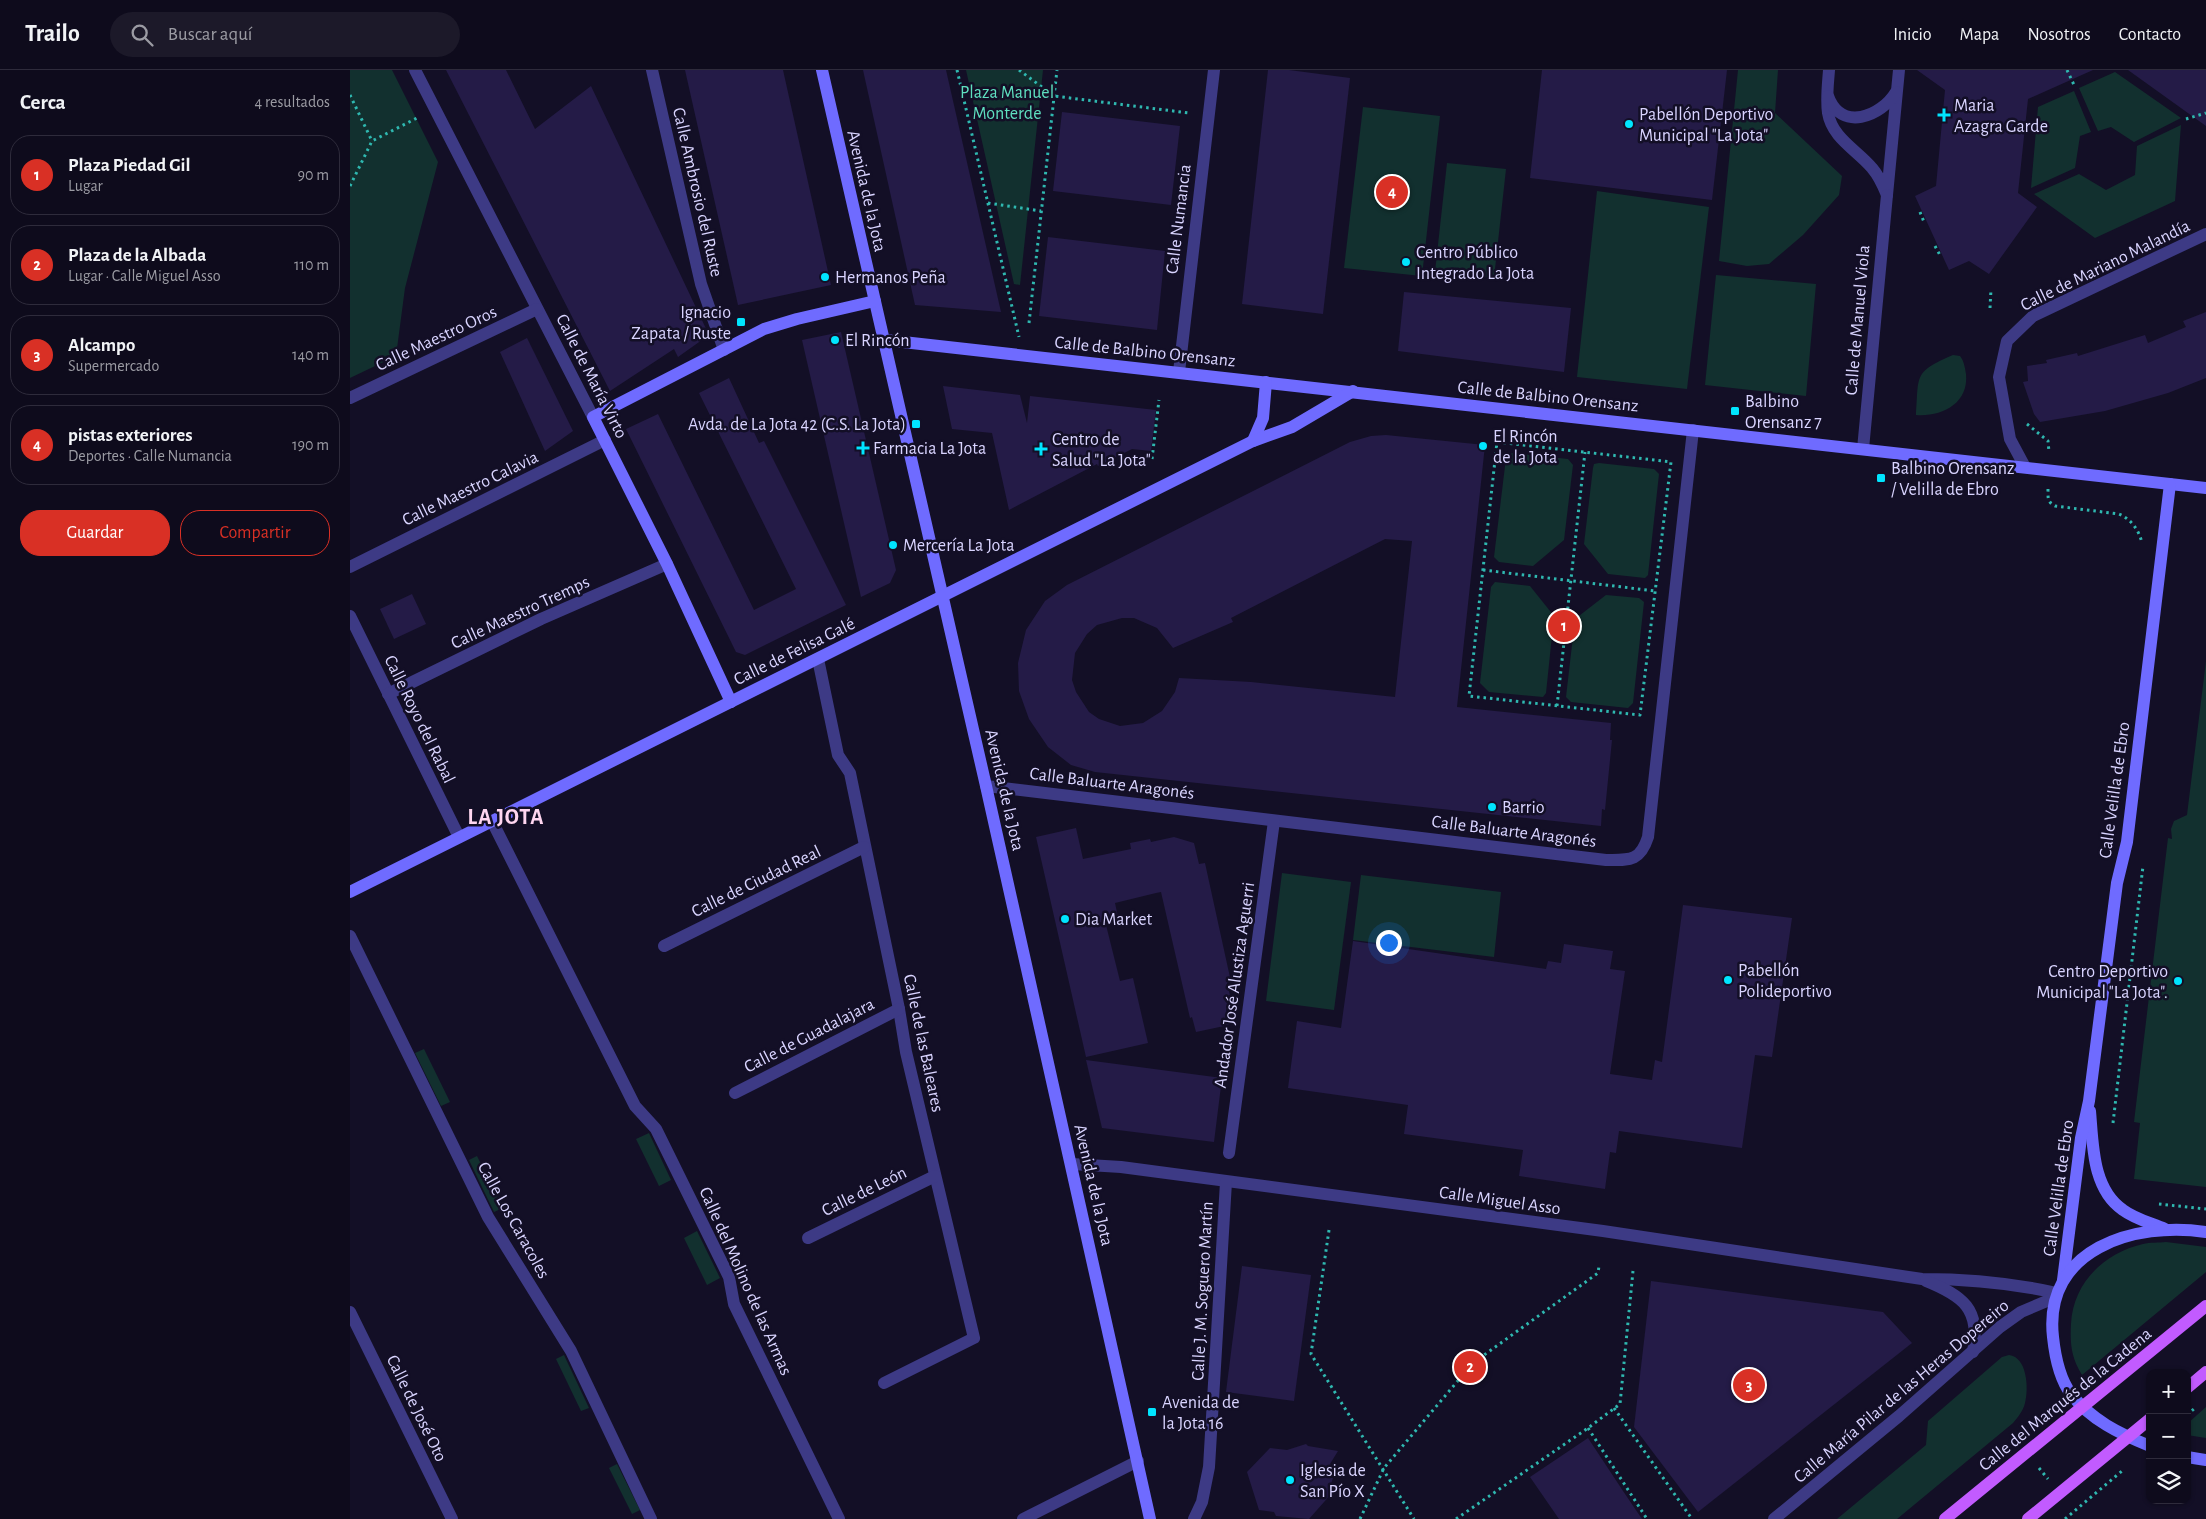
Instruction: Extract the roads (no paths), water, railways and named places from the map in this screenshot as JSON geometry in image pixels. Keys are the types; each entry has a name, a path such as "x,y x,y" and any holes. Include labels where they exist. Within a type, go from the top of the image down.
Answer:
{"main road":[{"name":"Calle del Marqués de la Cadena","path":"1945,1519 2084,1408 2206,1306"},
{"path":"2191,1385 2206,1372"},
{"path":"2028,1519 2146,1422"}],"street":[{"name":"Calle de María Virto","path":"415,70 605,440 667,564 731,702"},
{"name":"Calle Ambrosio del Ruste","path":"652,70 701,284 724,350"},
{"name":"Avenida de la Jota","path":"822,70 1072,1164 1150,1519"},
{"name":"Calle Numancia","path":"1179,372 1214,70"},
{"path":"1829,70 1828,115 1834,128 1844,142 1872,168 1882,181 1887,195"},
{"name":"Calle de Manuel Viola","path":"1863,449 1899,70"},
{"path":"1827,94 1830,102 1840,113 1858,118 1886,106 1897,89"},
{"name":"Calle de Mariano Malandía","path":"2025,467 2010,439 1999,377 2007,341 2016,330 2033,316 2206,234"},
{"path":"593,417 781,323 875,301"},
{"name":"Calle Maestro Oros","path":"350,398 537,309"},
{"name":"Calle de Balbino Orensanz","path":"885,340 2206,488"},
{"path":"1252,441 1264,418 1266,382"},
{"name":"Calle de Felisa Galé","path":"350,892 1252,441 1292,427 1353,391"},
{"name":"Calle Baluarte Aragonés","path":"986,786 1606,860 1636,857 1644,850 1649,828 1693,430"},
{"name":"Calle Maestro Calavia","path":"350,566 605,440"},
{"name":"Calle Velilla de Ebro","path":"2063,1280 2080,1138 2089,1101 2117,883 2127,842 2170,484"},
{"name":"Calle Maestro Tremps","path":"388,694 541,619 667,564"},
{"name":"Calle Royo del Rabal","path":"350,616 459,837"},
{"name":"Calle de las Baleares","path":"818,659 838,755 850,773 899,1009 906,1052 974,1338 884,1383"},
{"name":"Calle del Molino de las Armas","path":"492,821 635,1106 656,1129 729,1277 734,1304 839,1519"},
{"name":"Andador José Alustiza Aguerri","path":"1229,1153 1274,821"},
{"name":"Calle de Ciudad Real","path":"664,946 864,847"},
{"name":"Calle Los Caracoles","path":"350,936 488,1217 571,1351 651,1519"},
{"name":"Calle de Guadalajara","path":"734,1093 899,1009"},
{"name":"Calle Velilla de Ebro","path":"2089,1101 2094,1150 2102,1186 2113,1202 2121,1209 2165,1229"},
{"name":"Calle Miguel Asso","path":"1072,1164 1120,1167 1603,1231 1922,1279 1997,1282 2027,1286 2056,1295"},
{"name":"Calle de León","path":"808,1238 935,1176"},
{"name":"Calle J. M. Soguero Martín","path":"1194,1519 1202,1502 1209,1467 1226,1182"},
{"path":"2146,1444 2111,1429 2084,1408 2071,1394 2058,1368 2052,1330 2056,1295 2063,1280 2082,1260 2105,1245 2120,1239 2165,1229 2206,1232"},
{"name":"Calle Miguel Asso","path":"1922,1279 1951,1292 1964,1302 1975,1328 1973,1352"},
{"name":"Calle María Pilar de las Heras Dopereiro","path":"1774,1519 2021,1312 2056,1295"},
{"name":"Calle de José Oto","path":"350,1312 452,1519"},
{"path":"2191,1458 2206,1460"},
{"path":"1024,1519 1138,1461"}],"place":[{"name":"Maria Azagra Garde","path":"1944,115"},
{"name":"Pabellón Deportivo Municipal \"La Jota\"","path":"1629,124"},
{"name":"pistas exteriores","path":"1392,192"},
{"name":"Centro Público Integrado La Jota","path":"1406,262"},
{"name":"Hermanos Peña","path":"825,277"},
{"name":"Ignacio Zapata / Ruste","path":"741,322"},
{"name":"El Rincón","path":"835,340"},
{"name":"Balbino Orensanz 7","path":"1735,411"},
{"name":"Avda. de La Jota 42 (C.S. La Jota)","path":"916,424"},
{"name":"El Rincón de la Jota","path":"1483,446"},
{"name":"Farmacia La Jota","path":"863,448"},
{"name":"Centro de Salud \"La Jota\"","path":"1041,449"},
{"name":"Balbino Orensanz / Velilla de Ebro","path":"1881,478"},
{"name":"Mercería La Jota","path":"893,545"},
{"name":"Plaza Piedad Gil","path":"1564,626"},
{"name":"Barrio","path":"1492,807"},
{"name":"Dia Market","path":"1065,919"},
{"name":"Pabellón Polideportivo","path":"1728,980"},
{"name":"Centro Deportivo Municipal \"La Jota\".","path":"2178,981"},
{"name":"Plaza de la Albada","path":"1470,1367"},
{"name":"Alcampo","path":"1749,1385"},
{"name":"Avenida de la Jota 16","path":"1152,1412"},
{"name":"Iglesia de San Pío X","path":"1290,1480"}],"district":[{"name":"LA JOTA","path":"506,816"}],"park label":[{"name":"Plaza Manuel Monterde","path":"1007,102"}]}
